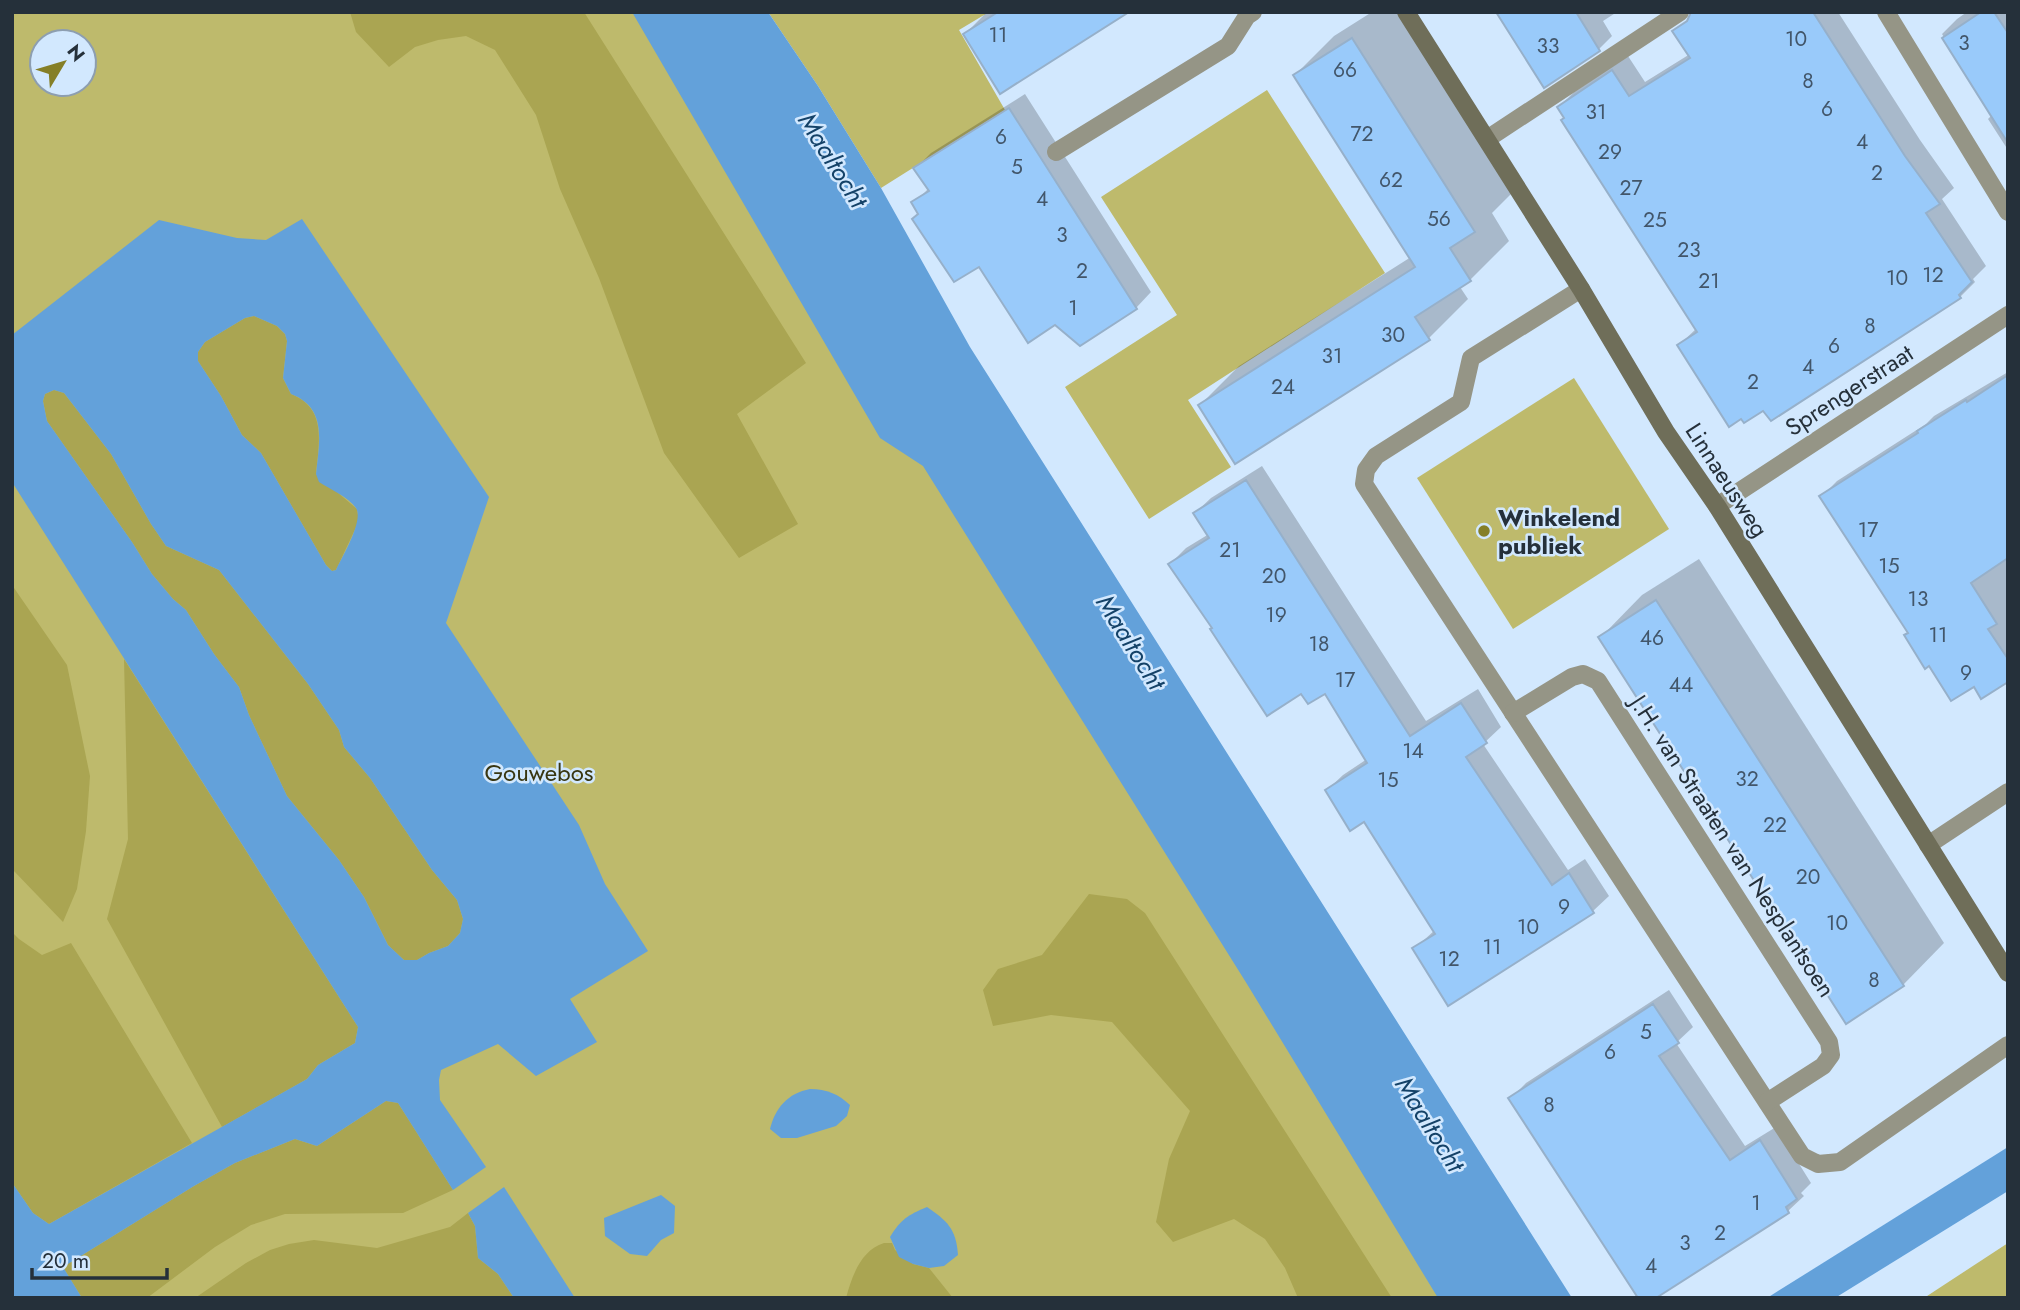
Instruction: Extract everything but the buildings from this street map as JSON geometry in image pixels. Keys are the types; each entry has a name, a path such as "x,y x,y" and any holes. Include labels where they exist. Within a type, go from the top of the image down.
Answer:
{"street":[{"path":"1056,152 1228,46 1247,16 1253,12"},
{"name":"Linnaeusweg","path":"1406,12 1581,289 1666,432 1717,506 2008,973"},
{"path":"1487,139 1680,12"},
{"path":"1885,12 2008,212"},
{"path":"1581,289 1471,358 1461,402 1376,456 1366,470 1364,484 1802,1156 1818,1164 1839,1162 2008,1045"},
{"name":"Sprengerstraat","path":"1717,506 2008,315"},
{"name":"J.H. van Straaten van Nesplantsoen","path":"1513,713 1572,677 1583,674 1598,681 1829,1042 1831,1055 1823,1066 1767,1102"},
{"path":"1928,845 2008,792"}],"green space":[{"name":"Gouwebos","path":"12,12 681,12 1495,1298 12,1298"},
{"path":"768,12 989,12 959,30 1005,110 881,188"},
{"path":"1267,90 1385,273 1188,400 1231,467 1149,519 1065,387 1177,315 1101,197"},
{"path":"1574,378 1669,529 1513,629 1417,478"},
{"path":"2008,1243 2008,1298 1924,1298"}],"shaded area":[{"path":"350,12 584,12 806,363 737,414 798,524 739,558 664,453 599,278 560,189 536,115 495,50 466,36 438,40 415,47 389,67 356,32"},
{"path":"254,316 277,326 285,334 287,341 283,378 291,394 303,400 316,417 319,438 316,474 357,509 359,521 336,570 332,571 326,565 261,453 242,435 198,361 198,352 205,342 245,318"},
{"path":"54,390 64,393 111,454 166,546 219,570 308,684 339,730 344,747 370,778 432,870 457,900 463,919 460,933 448,946 417,960 404,960 388,945 364,897 339,860 287,796 249,715 239,687 186,610 152,574 47,421 43,401 45,394"},
{"path":"12,585 67,665 90,776 86,831 77,889 63,922 12,869"},
{"path":"124,659 358,1027 355,1043 318,1065 307,1079 222,1127 107,919 128,839"},
{"path":"1089,894 1127,899 1145,913 1392,1298 1298,1298 1285,1268 1265,1239 1234,1219 1173,1242 1156,1222 1169,1159 1190,1111 1112,1022 1051,1015 993,1026 983,990 998,969 1042,955"},
{"path":"12,932 42,955 71,943 192,1143 49,1224 33,1213 12,1179"},
{"path":"386,1101 398,1103 453,1190 403,1213 285,1214 251,1225 215,1247 147,1298 82,1298 63,1267 235,1163 295,1139 317,1146"},
{"path":"468,1213 475,1226 478,1258 498,1274 514,1298 195,1298 246,1263 270,1250 289,1244 314,1240 377,1248 450,1227"},
{"path":"892,1243 895,1250 913,1264 929,1268 953,1298 846,1298 863,1258 876,1246"}],"water":[{"name":"Maaltocht","path":"632,12 768,12 881,188 970,347 1572,1298 1438,1298 1247,984 923,466 880,438"},
{"path":"302,219 489,497 446,623 579,825 605,884 648,951 570,999 597,1042 536,1076 498,1044 441,1070 440,1100 486,1167 453,1190 398,1103 386,1101 317,1146 295,1139 235,1163 63,1267 82,1298 12,1298 12,1179 33,1213 49,1224 307,1079 318,1065 355,1043 358,1027 12,482 12,335 159,220 237,238 266,240","holes":["254,316 277,326 285,334 287,341 283,378 291,394 303,400 316,417 319,439 316,474 319,482 353,504 358,514 355,530 336,570 332,571 326,565 261,453 242,435 198,361 198,352 205,342 245,318","54,390 64,393 111,454 166,546 219,570 308,684 339,730 344,747 370,778 432,870 457,900 463,919 460,933 448,946 417,960 404,960 388,945 364,897 339,860 287,796 249,715 239,687 186,610 152,574 47,421 43,401 45,394"]},
{"path":"810,1089 827,1091 841,1098 850,1105 847,1116 836,1126 797,1138 781,1138 770,1129 775,1114 789,1098"},
{"path":"2008,1147 2008,1191 1835,1298 1767,1298"},
{"path":"504,1187 575,1298 514,1298 498,1274 478,1258 475,1226 468,1213"},
{"path":"661,1195 675,1206 674,1233 661,1240 647,1256 630,1254 605,1236 604,1218"},
{"path":"927,1207 945,1221 955,1238 958,1255 944,1266 929,1268 899,1257 890,1237 906,1218"}],"place":[{"name":"Winkelend publiek","path":"1484,531"}]}
